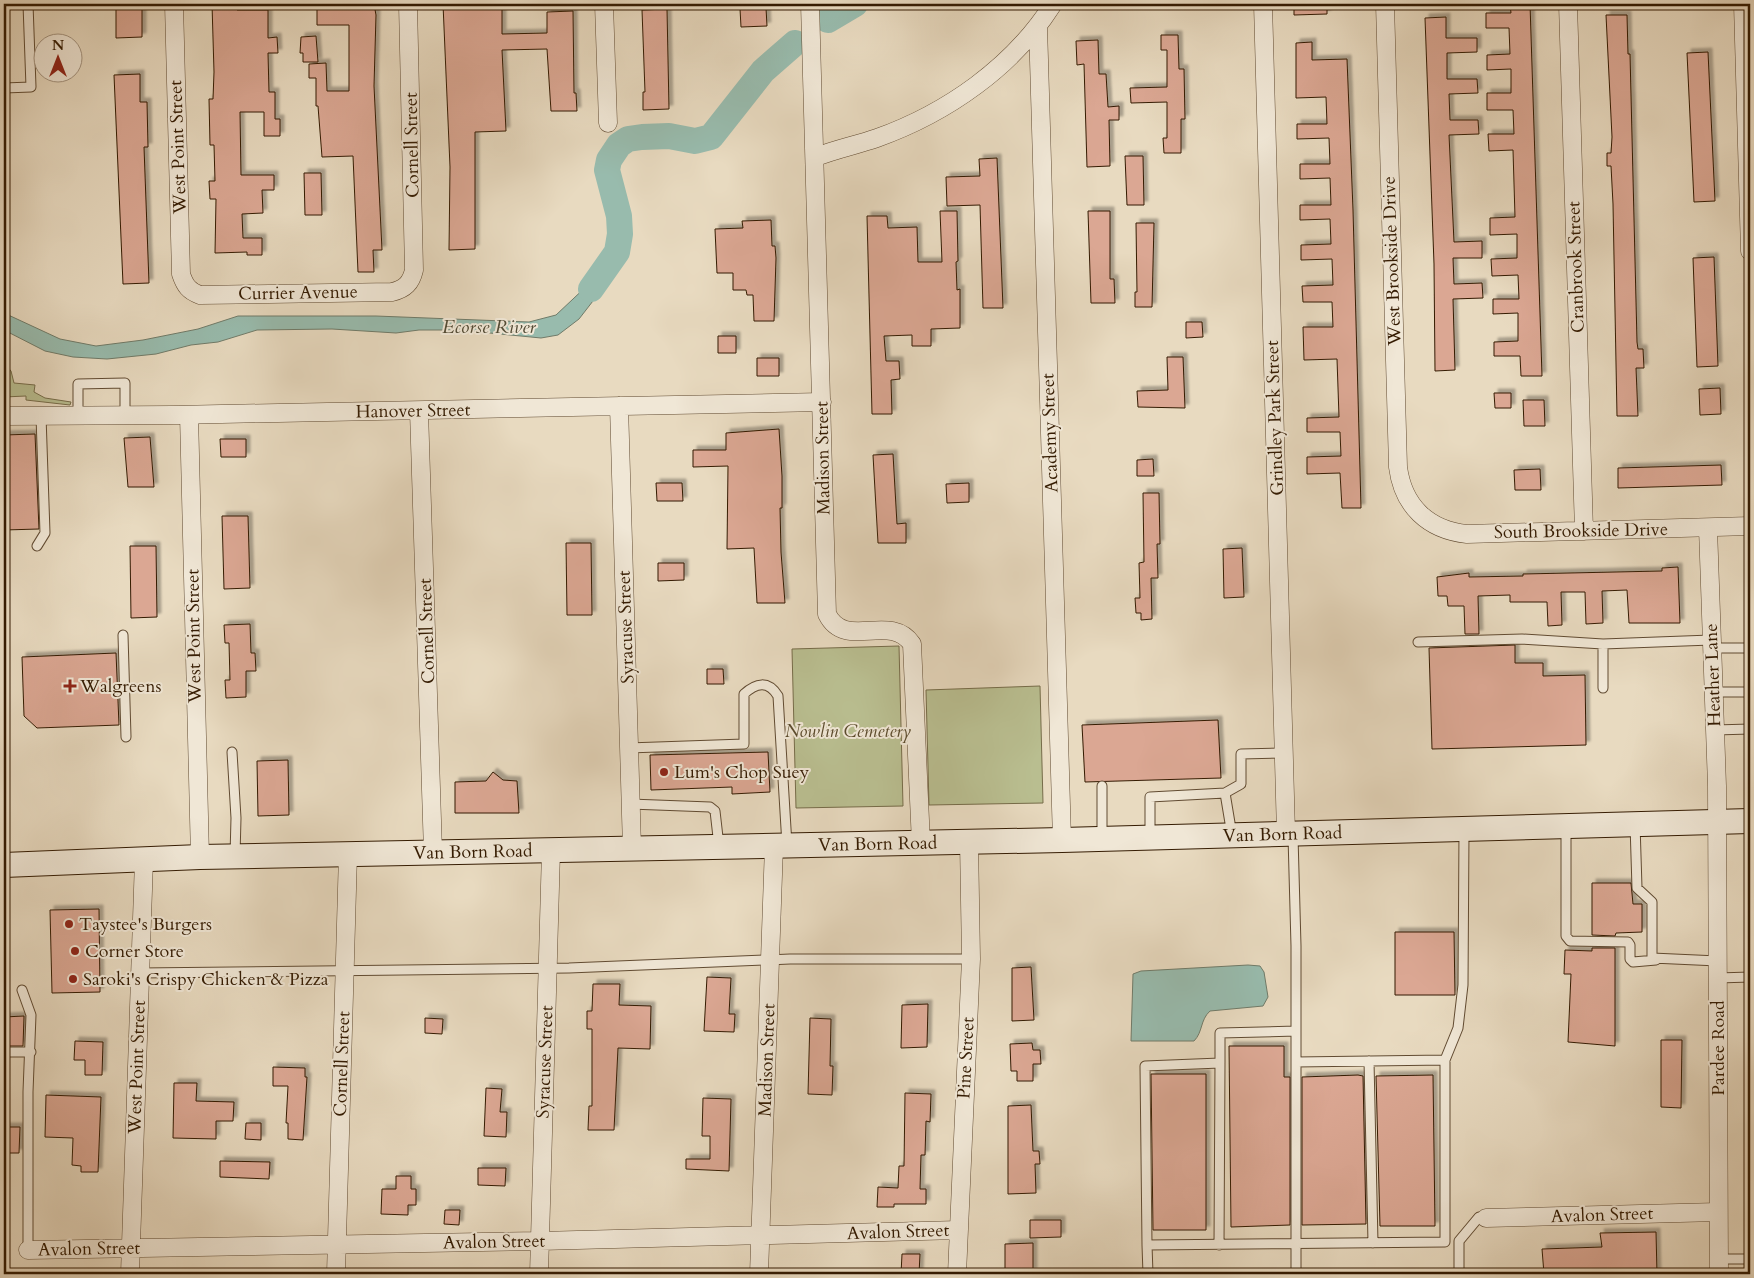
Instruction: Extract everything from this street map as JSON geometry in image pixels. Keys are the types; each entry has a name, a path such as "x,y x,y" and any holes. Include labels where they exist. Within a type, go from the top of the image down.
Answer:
{"main road":[{"name":"Van Born Road","path":"4,865 235,856 1062,840 1750,821"}],"street":[{"name":"West Point Street","path":"174,4 181,274 188,288"},
{"name":"Cornell Street","path":"408,4 414,270 408,285"},
{"path":"604,4 608,123"},
{"path":"816,156 876,138 935,112 989,75 1038,26 1053,4"},
{"name":"Grindley Park Street","path":"1263,4 1284,753 1289,833"},
{"name":"West Brookside Drive","path":"1385,4 1398,467 1402,488 1418,513"},
{"name":"Cranbrook Street","path":"1568,4 1584,531"},
{"path":"1743,4 1750,251"},
{"name":"Madison Street","path":"810,9 816,156 827,614 832,623 841,629 898,631 907,636 912,644 921,843"},
{"name":"Academy Street","path":"1038,26 1062,840"},
{"name":"Currier Avenue","path":"188,288 200,295 220,295 392,292 402,290 408,285"},
{"name":"Hanover Street","path":"4,416 189,415 822,402"},
{"name":"Syracuse Street","path":"619,406 632,848"},
{"name":"Cornell Street","path":"420,411 433,852"},
{"name":"West Point Street","path":"189,415 200,857"},
{"name":"South Brookside Drive","path":"1418,513 1433,525 1453,532 1584,531 1750,526"},
{"name":"Heather Lane","path":"1708,528 1718,822"},
{"name":"Pardee Road","path":"1718,822 1719,1267"},
{"name":"Pine Street","path":"958,1274 971,959 969,842"},
{"name":"Madison Street","path":"759,1274 770,962 780,846"},
{"name":"Syracuse Street","path":"539,1274 552,851"},
{"name":"Cornell Street","path":"336,1274 348,854"},
{"name":"West Point Street","path":"130,1274 144,860"},
{"name":"Avalon Street","path":"1486,1218 1718,1212"},
{"name":"Avalon Street","path":"28,1250 336,1246 959,1230"}],"lane":[{"path":"4,88 31,87 28,4"},
{"path":"78,416 78,384 125,383 125,416"},
{"path":"37,546 45,533 41,416"},
{"path":"123,635 126,737"},
{"path":"1418,642 1522,639 1603,644 1711,644 1750,648"},
{"path":"1603,644 1603,688"},
{"path":"628,748 740,746 746,741 744,694 756,684 765,684 774,688 778,696 780,846"},
{"path":"1713,692 1750,692"},
{"path":"1715,730 1750,729"},
{"path":"232,752 236,818 235,856"},
{"path":"1150,837 1150,797 1225,794 1240,784 1240,754 1284,753"},
{"path":"1102,786 1102,838"},
{"path":"1225,794 1232,835"},
{"path":"630,804 710,807 715,811 719,847"},
{"path":"1635,824 1637,888 1652,902 1652,958 1656,960"},
{"path":"1566,826 1566,936 1570,941 1628,942 1630,945 1630,959 1633,962 1656,960 1718,969 1750,977"},
{"path":"1148,1245 1446,1242 1445,1060 1458,1028 1463,985 1464,828"},
{"path":"1289,833 1296,873 1296,1274"},
{"path":"140,973 345,972 770,962 790,959 971,959"},
{"path":"22,990 31,1015 28,1092 28,1250"},
{"path":"1219,1245 1220,1033 1296,1031"},
{"path":"4,1052 31,1052"},
{"path":"1296,1062 1445,1060"},
{"path":"1369,1061 1372,1243"},
{"path":"1148,1274 1145,1066 1220,1063"},
{"path":"1459,1274 1459,1241 1479,1217 1486,1218"},
{"path":"1719,1267 1750,1259"}],"green space":[{"path":"4,363 11,371 14,383 35,385 34,392 45,398 71,402 70,405 26,400 26,396 4,397"},
{"name":"Nowlin Cemetery","path":"899,646 903,806 796,808 792,649"},
{"path":"1040,686 1043,803 929,805 926,690"}],"water":[{"path":"608,260 619,266 579,319 558,335 541,338 459,330 419,330 396,333 332,329 257,330 218,342 191,345 156,354 107,359 73,357 45,351 4,330 4,313 60,339 96,346 143,340 198,329 238,316 376,316 529,322 556,315 590,283"},
{"path":"1248,965 1260,966 1264,972 1268,997 1263,1006 1210,1011 1194,1041 1131,1041 1133,974 1141,971"}],"building":[{"path":"116,4 142,4 142,37 116,38"},
{"path":"212,4 237,4 237,10 268,10 268,38 277,37 278,53 268,53 269,92 275,92 275,119 280,119 280,136 264,136 264,112 240,112 241,175 274,175 274,190 262,190 263,213 242,214 243,238 262,238 262,255 247,255 247,252 215,253 216,199 210,199 209,181 215,181 214,145 210,145 209,99 213,99 214,72"},
{"path":"349,4 374,4 376,15 374,86 382,250 373,250 374,272 358,272 353,156 322,157 318,106 316,106 316,78 309,78 309,64 326,63 327,91 349,91 349,25 317,25 317,9 349,9"},
{"path":"443,4 469,4 469,8 502,7 502,34 547,33 547,12 573,11 574,93 576,93 577,111 551,111 547,49 502,50 506,131 475,132 475,249 449,250 450,167"},
{"path":"1294,4 1327,4 1327,14 1294,15"},
{"path":"1510,4 1530,4 1542,376 1521,376 1520,356 1494,356 1494,342 1518,341 1518,313 1493,314 1493,299 1519,299 1518,275 1492,276 1491,259 1517,258 1517,234 1490,235 1490,218 1515,217 1513,150 1489,151 1488,134 1514,134 1513,110 1487,110 1487,93 1511,93 1511,69 1487,70 1487,55 1510,54 1509,28 1486,28 1486,13 1511,13"},
{"path":"766,8 767,26 741,27 740,9"},
{"path":"667,9 669,109 643,110 643,92 645,92 642,10"},
{"path":"1606,15 1627,15 1628,54 1630,54 1637,342 1638,349 1643,349 1644,368 1636,368 1638,416 1617,416 1613,204 1611,166 1607,166 1607,153 1611,153 1612,137"},
{"path":"1446,17 1446,38 1477,38 1477,52 1447,53 1447,79 1477,79 1478,93 1449,94 1450,120 1478,120 1479,134 1449,135 1454,242 1482,241 1482,258 1453,258 1454,284 1482,283 1483,298 1453,299 1455,370 1435,371 1434,264 1425,18"},
{"path":"1161,35 1178,35 1179,69 1184,69 1185,119 1181,119 1181,153 1164,153 1163,138 1167,138 1167,102 1131,103 1130,88 1167,87 1167,50 1161,50"},
{"path":"316,36 318,62 303,62 303,53 300,53 301,37"},
{"path":"1098,40 1099,74 1106,74 1108,107 1119,106 1119,120 1109,120 1110,166 1087,167 1084,64 1077,65 1076,41"},
{"path":"1312,42 1312,60 1347,59 1361,508 1342,508 1340,473 1307,474 1307,457 1341,456 1340,432 1307,432 1307,418 1339,417 1337,359 1304,360 1303,327 1333,327 1332,302 1303,302 1302,286 1333,285 1332,259 1301,260 1301,245 1331,244 1330,219 1300,220 1300,205 1331,205 1330,178 1300,179 1300,164 1330,164 1329,138 1297,139 1297,124 1327,124 1326,97 1296,98 1296,43"},
{"path":"1708,52 1715,201 1694,202 1687,53"},
{"path":"140,74 140,102 147,102 148,147 144,147 149,283 123,284 114,75"},
{"path":"1125,156 1143,156 1144,205 1127,205"},
{"path":"997,158 1003,308 983,308 980,205 947,206 946,177 980,176 979,159"},
{"path":"304,173 321,173 322,215 305,215"},
{"path":"940,211 957,211 958,261 956,262 957,290 960,289 960,328 931,329 931,346 912,346 912,335 884,336 886,361 899,361 900,379 891,380 892,414 872,414 867,216 887,216 888,228 917,227 918,262 942,262"},
{"path":"1088,211 1110,211 1110,279 1114,279 1115,303 1091,303"},
{"path":"771,220 772,246 775,246 776,258 774,321 754,321 753,295 747,295 746,290 733,290 733,273 717,273 715,229 743,228 742,221"},
{"path":"1136,223 1154,223 1152,307 1135,307 1135,292 1137,292"},
{"path":"1714,257 1718,366 1697,367 1693,258"},
{"path":"1186,322 1202,322 1203,337 1186,338"},
{"path":"718,336 736,336 736,353 718,353"},
{"path":"1167,357 1183,357 1185,408 1138,407 1137,391 1168,390"},
{"path":"757,358 779,358 779,376 757,376"},
{"path":"1720,388 1721,414 1700,415 1699,389"},
{"path":"1494,393 1511,393 1511,408 1495,408"},
{"path":"1523,400 1544,400 1545,426 1524,426"},
{"path":"779,429 782,476 782,508 780,508 781,552 785,603 757,603 754,548 727,549 728,466 693,467 693,450 726,450 726,433"},
{"path":"35,434 39,529 4,530 4,435"},
{"path":"150,437 154,487 128,487 124,438"},
{"path":"220,439 246,439 246,457 221,457"},
{"path":"893,454 897,524 906,523 906,543 878,543 873,455"},
{"path":"1153,459 1154,476 1137,476 1137,460"},
{"path":"1721,465 1722,485 1618,488 1618,468"},
{"path":"1540,469 1541,490 1515,490 1514,470"},
{"path":"656,483 682,483 683,501 657,501"},
{"path":"969,483 969,502 947,503 946,484"},
{"path":"1143,493 1159,493 1160,544 1157,544 1158,578 1151,578 1152,619 1141,620 1141,613 1136,613 1135,598 1140,598 1139,563 1144,562"},
{"path":"222,516 248,516 250,588 224,589"},
{"path":"566,543 591,543 592,615 567,615"},
{"path":"130,546 156,546 157,617 131,618"},
{"path":"1242,548 1244,597 1224,598 1223,549"},
{"path":"658,563 684,563 684,580 658,581"},
{"path":"1678,567 1680,623 1629,623 1627,590 1602,591 1603,623 1586,624 1585,592 1561,592 1562,625 1548,626 1547,602 1510,602 1510,595 1478,596 1479,634 1465,634 1464,606 1448,606 1447,596 1438,596 1437,577 1469,573 1469,577 1523,576 1523,574 1662,571 1662,568"},
{"path":"250,624 251,653 255,653 256,671 246,671 246,697 226,698 225,680 230,680 229,643 225,643 224,625"},
{"path":"1515,645 1515,663 1543,663 1543,676 1585,675 1586,745 1432,749 1429,648"},
{"name":"Walgreens","path":"116,653 119,725 37,728 24,716 22,657"},
{"path":"707,669 723,669 724,684 707,684"},
{"path":"1218,720 1221,778 1085,782 1082,725"},
{"path":"768,752 770,792 732,794 732,787 651,790 650,755"},
{"path":"288,760 289,815 258,816 257,761"},
{"path":"493,772 503,780 517,781 519,813 455,813 455,782 486,781"},
{"path":"1592,883 1631,883 1633,904 1642,904 1642,932 1616,933 1615,936 1592,935"},
{"name":"Corner Store","path":"99,909 100,992 52,993 50,910"},
{"path":"1395,932 1454,932 1455,995 1395,995"},
{"path":"1592,948 1615,948 1615,1046 1568,1042 1571,974 1564,974 1565,950 1592,951"},
{"path":"1031,967 1034,1020 1012,1021 1012,968"},
{"path":"707,977 731,978 729,1014 735,1014 734,1032 704,1031"},
{"path":"593,984 620,984 619,1005 651,1006 650,1049 618,1048 614,1130 588,1130 589,1106 592,1106 592,1029 587,1029 587,1011 592,1011"},
{"path":"928,1004 927,1047 901,1048 902,1005"},
{"path":"24,1016 23,1046 4,1046 4,1017"},
{"path":"425,1018 443,1019 442,1034 425,1033"},
{"path":"810,1018 831,1019 830,1066 833,1066 832,1095 808,1094"},
{"path":"1661,1040 1682,1040 1681,1108 1661,1107"},
{"path":"75,1041 103,1042 102,1075 85,1075 85,1060 74,1060"},
{"path":"1032,1043 1033,1050 1040,1050 1041,1064 1033,1064 1033,1081 1017,1081 1017,1071 1011,1071 1010,1044"},
{"path":"1229,1046 1284,1046 1284,1077 1290,1077 1290,1225 1231,1227"},
{"path":"273,1067 305,1068 305,1077 307,1077 303,1140 288,1139 288,1123 286,1123 288,1086 273,1086"},
{"path":"1151,1074 1206,1074 1206,1230 1153,1230"},
{"path":"1433,1075 1435,1226 1380,1226 1376,1076"},
{"path":"1363,1076 1366,1224 1302,1225 1302,1077"},
{"path":"174,1083 197,1083 196,1101 234,1102 233,1121 216,1121 216,1139 173,1138"},
{"path":"486,1088 502,1089 500,1112 507,1112 506,1137 484,1136"},
{"path":"905,1093 931,1094 930,1122 926,1121 925,1155 921,1155 920,1189 926,1189 926,1204 894,1204 894,1207 877,1207 878,1187 898,1188 899,1166 904,1166"},
{"path":"46,1095 101,1097 98,1172 81,1172 81,1166 72,1165 73,1138 45,1137"},
{"path":"703,1098 731,1099 729,1171 686,1169 686,1159 710,1159 710,1136 702,1136"},
{"path":"1031,1105 1033,1151 1039,1151 1040,1164 1035,1164 1036,1193 1008,1194 1008,1106"},
{"path":"246,1123 261,1123 261,1140 245,1139"},
{"path":"4,1127 20,1127 19,1153 4,1153"},
{"path":"220,1161 270,1162 269,1179 220,1177"},
{"path":"478,1168 506,1168 505,1186 478,1185"},
{"path":"396,1176 411,1176 411,1189 416,1189 416,1205 408,1205 408,1215 381,1214 382,1189 396,1189"},
{"path":"445,1210 460,1210 459,1225 444,1224"},
{"path":"1030,1220 1061,1220 1061,1237 1030,1238"},
{"path":"1656,1232 1657,1274 1544,1274 1542,1249 1602,1247 1600,1233"},
{"path":"1033,1243 1033,1272 1005,1272 1005,1244"},
{"path":"902,1254 920,1254 919,1274 901,1274"}],"waterway":[{"name":"Ecorse River","path":"828,20 855,4"},
{"name":"Ecorse River","path":"591,289 617,252 620,234 619,216 607,170 609,160 619,145 628,139 642,137 669,136 695,141 711,137 763,71 795,43"}],"place":[{"name":"Walgreens","path":"70,686"},
{"name":"Lum's Chop Suey","path":"664,772"},
{"name":"Taystee's Burgers","path":"69,924"},
{"name":"Corner Store","path":"75,951"},
{"name":"Saroki's Crispy Chicken & Pizza","path":"73,979"}]}
